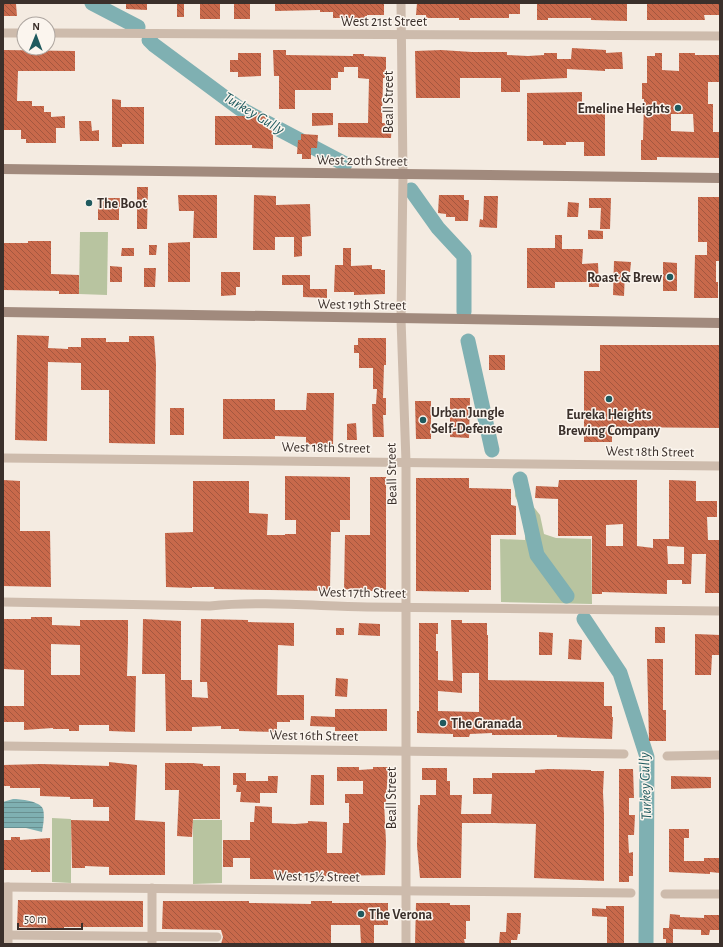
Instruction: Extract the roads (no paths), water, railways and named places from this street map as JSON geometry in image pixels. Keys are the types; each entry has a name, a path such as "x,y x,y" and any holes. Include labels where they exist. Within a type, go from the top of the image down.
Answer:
{"main road":[{"name":"West 20th Street","path":"3,169 720,178"},
{"name":"West 19th Street","path":"3,312 720,323"}],"street":[{"name":"Beall Street","path":"401,3 403,175 401,318 406,462 406,944"},
{"path":"3,33 16,33"},
{"name":"West 21st Street","path":"56,33 720,36"},
{"name":"West 18th Street","path":"3,458 720,466"},
{"name":"West 17th Street","path":"3,602 210,606 259,604 338,607 720,611"},
{"name":"West 16th Street","path":"3,746 624,754"},
{"path":"667,756 720,755"},
{"path":"6,887 6,938 188,940 217,937"},
{"name":"West 15½ Street","path":"6,887 631,893"},
{"path":"152,888 152,940"},
{"path":"665,894 720,894"}],"water":[{"path":"13,799 30,801 41,806 44,815 42,832 26,828 3,828 3,802"}],"waterway":[{"name":"Turkey Gully","path":"92,3 138,27"},
{"name":"Turkey Gully","path":"149,40 239,108 345,164"},
{"name":"Turkey Gully","path":"411,190 438,228 464,256 464,312"},
{"name":"Turkey Gully","path":"468,341 492,450"},
{"name":"Turkey Gully","path":"520,479 537,555 567,596"},
{"name":"Turkey Gully","path":"584,619 620,673 647,757 646,944"}],"place":[{"name":"Emeline Heights","path":"678,108"},
{"name":"The Boot","path":"89,203"},
{"name":"Roast & Brew","path":"670,277"},
{"name":"Eureka Heights Brewing Company","path":"609,399"},
{"name":"Urban Jungle Self-Defense","path":"423,420"},
{"name":"The Granada","path":"443,723"},
{"name":"The Verona","path":"361,914"}]}
